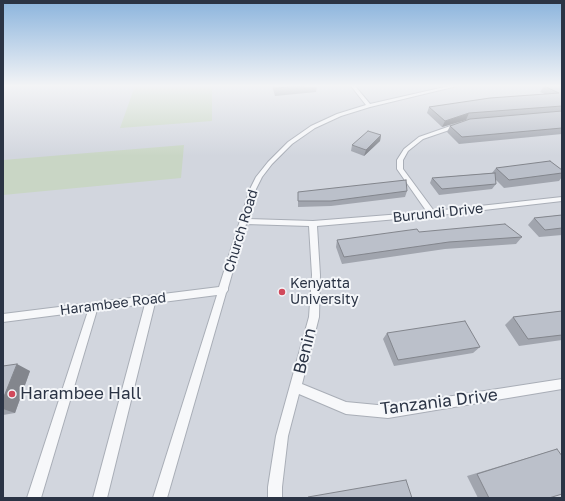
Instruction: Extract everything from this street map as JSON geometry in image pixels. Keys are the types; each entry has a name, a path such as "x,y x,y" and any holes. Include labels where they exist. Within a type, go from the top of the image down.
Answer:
{"lane":[{"name":"Church Road","path":"160,498 224,290 253,189 259,177 270,163 290,143 313,127 339,115 358,109"},
{"path":"432,214 400,169 400,160 406,150 421,138 466,123"},
{"name":"Burundi Drive","path":"313,224 432,214 562,199"},
{"path":"244,221 313,224"},
{"name":"Benin","path":"275,498 275,487 282,436 314,317 316,275 313,224"},
{"name":"Harambee Road","path":"3,318 224,290"},
{"path":"100,498 151,299"},
{"path":"34,498 94,306"},
{"name":"Tanzania Drive","path":"296,387 346,408 388,412 562,384"}],"shaded area":[{"name":"Kenyatta University","path":"3,109 562,109 562,498 3,498"}],"green space":[{"path":"127,109 212,109 212,121 120,128"},
{"path":"184,145 181,178 3,195 3,160"}],"building":[{"path":"432,109 517,109 469,113 445,121"},
{"path":"562,111 562,128 462,137 450,126 470,119"},
{"path":"368,131 381,135 366,150 352,145"},
{"path":"550,161 562,170 562,173 509,180 496,168"},
{"path":"495,173 496,184 442,189 432,178"},
{"path":"406,180 407,191 331,201 298,201 298,192"},
{"path":"562,215 562,228 545,230 534,218"},
{"path":"505,224 522,237 449,242 344,257 337,240 417,229 419,232"},
{"path":"562,311 562,335 528,339 513,317"},
{"path":"465,321 480,347 398,360 387,333"},
{"path":"17,364 3,399 3,366"},
{"path":"557,449 562,456 562,494 549,498 489,498 477,474"},
{"path":"406,480 412,498 308,498 308,497"}],"place":[{"name":"Kenyatta University","path":"282,292"},
{"name":"Harambee Hall","path":"12,394"}]}
